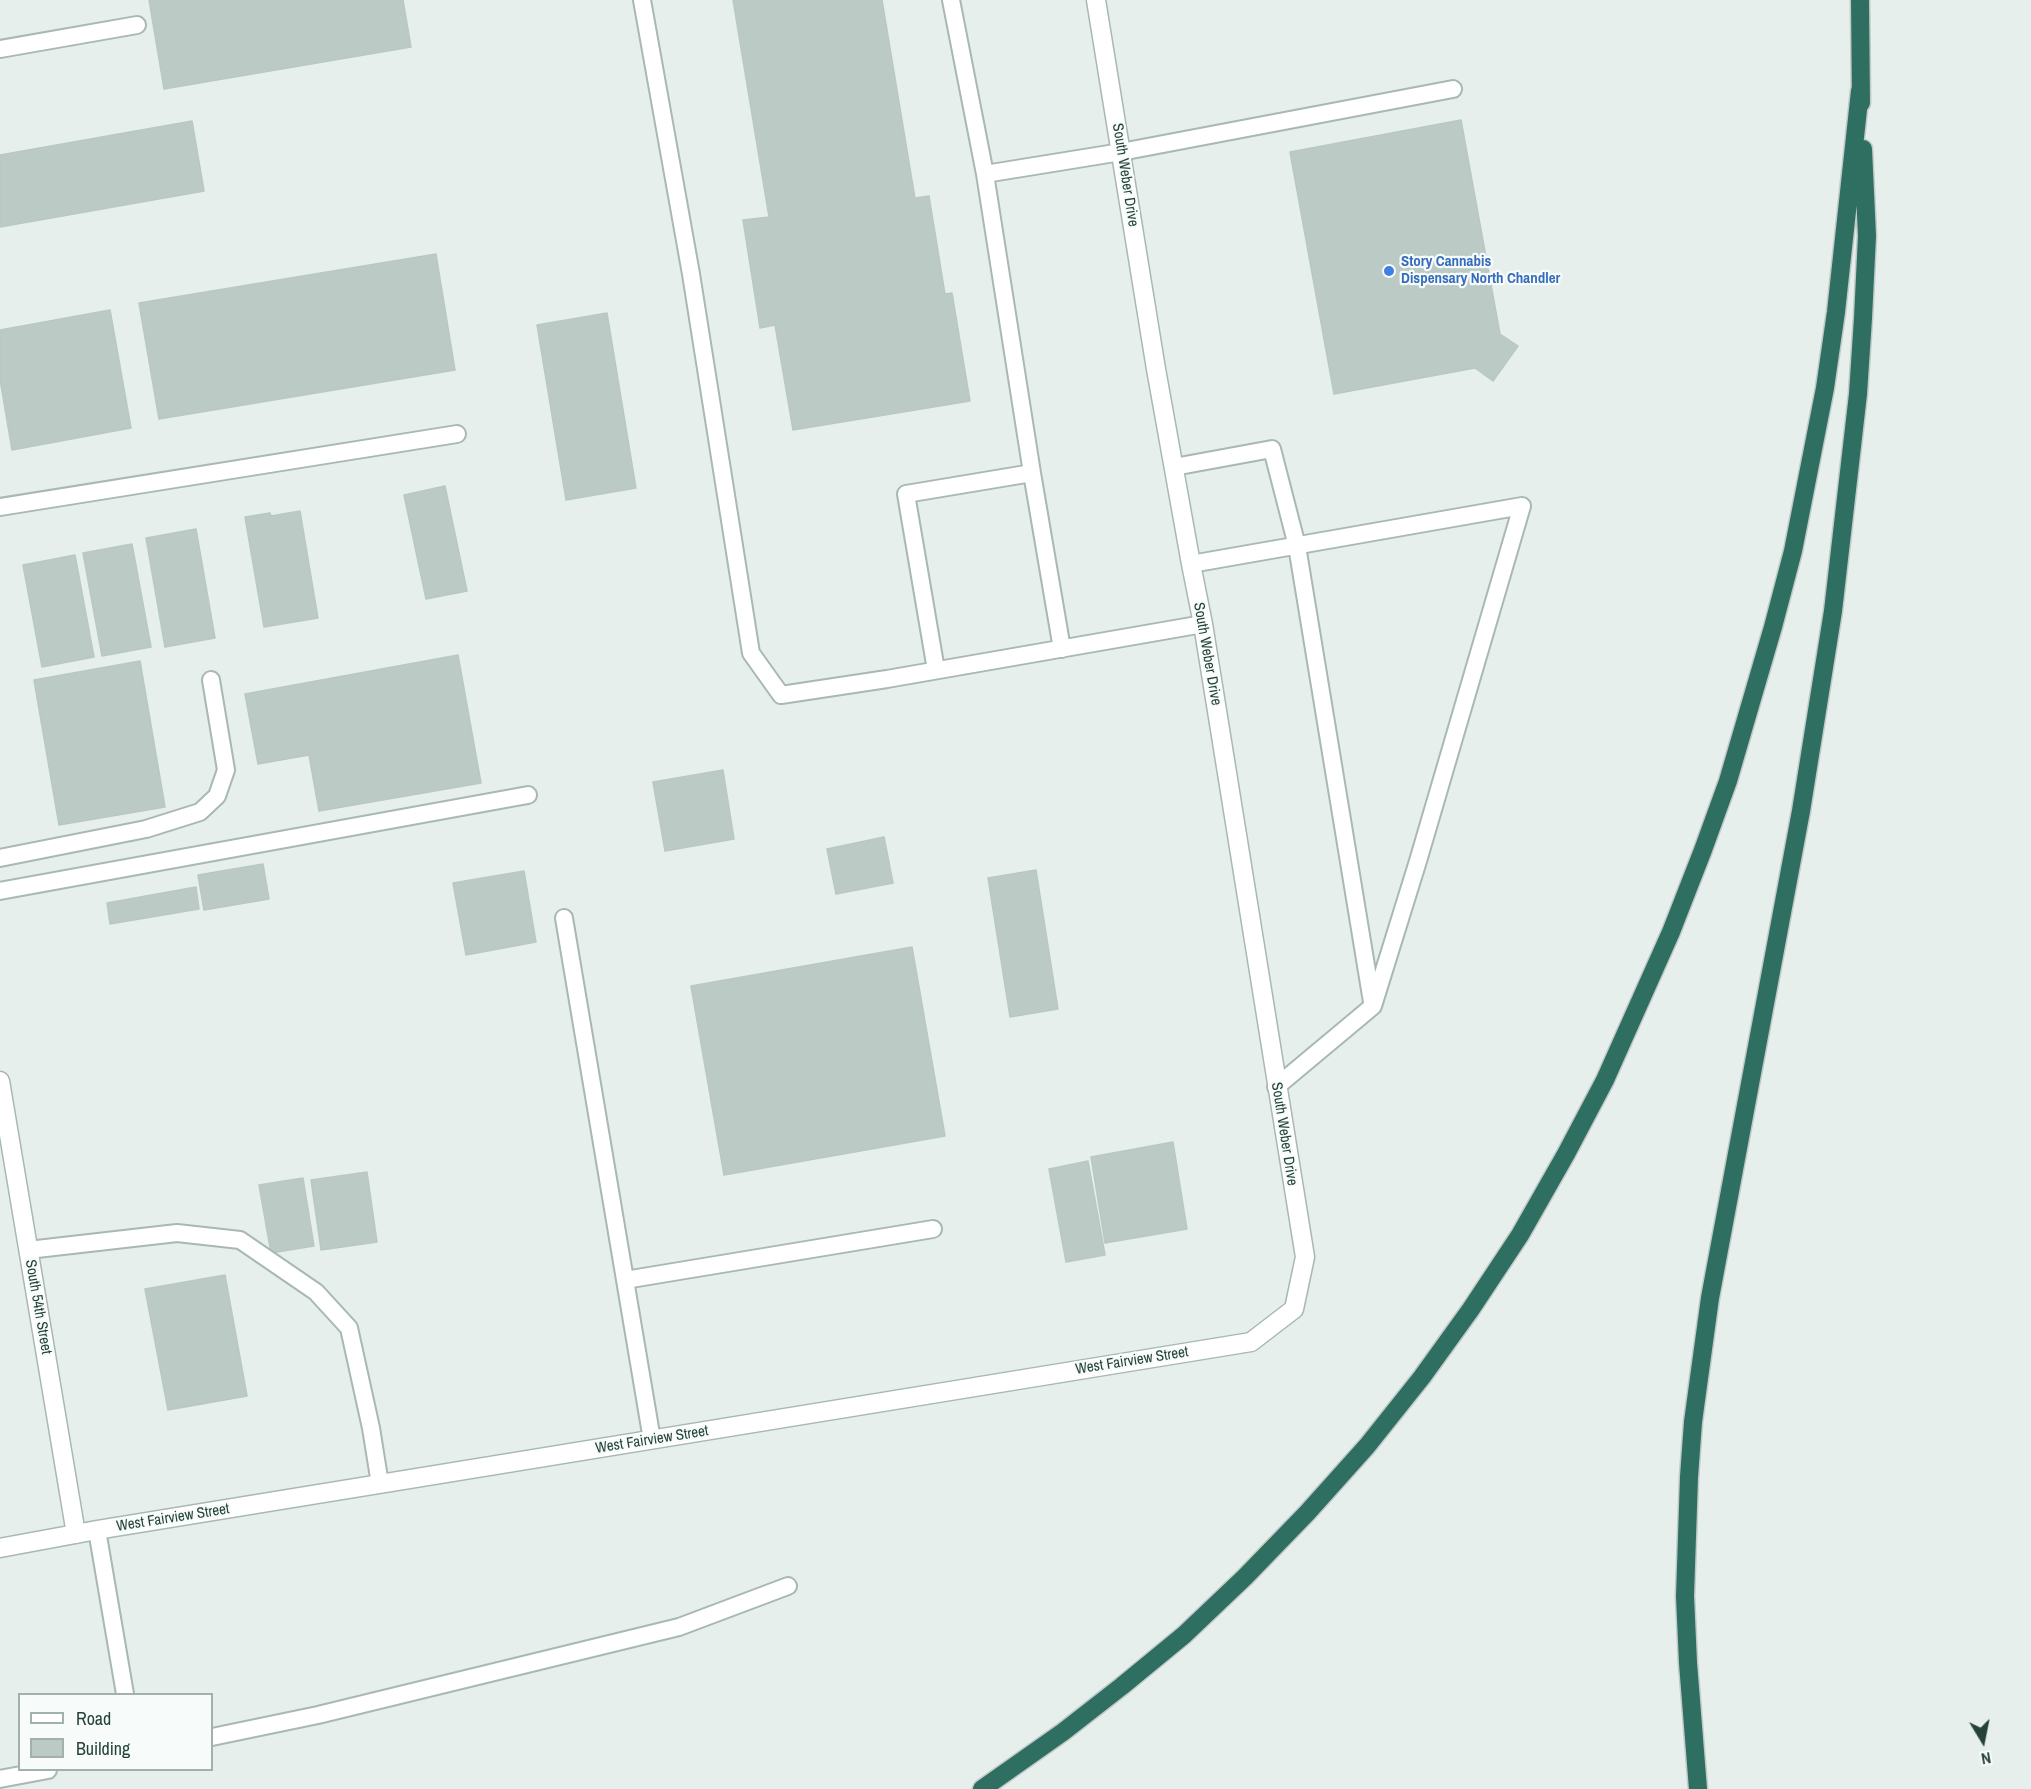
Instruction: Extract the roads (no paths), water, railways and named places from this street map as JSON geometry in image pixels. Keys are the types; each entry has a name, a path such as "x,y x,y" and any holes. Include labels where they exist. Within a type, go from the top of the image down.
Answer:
{"highway":[{"path":"1698,1789 1685,1596 1693,1422 1710,1298 1810,758 1842,539 1858,394 1867,236 1860,91 1860,0"},
{"path":"982,1789 1063,1732 1184,1635 1284,1537 1367,1446 1443,1348 1520,1235 1605,1080 1671,932 1703,850 1728,781 1779,605 1809,474 1825,388 1836,312 1860,91"}],"street":[{"name":"South Weber Drive","path":"1096,0 1174,467 1203,624 1305,1257 1294,1309"},
{"name":"South 54th Street","path":"0,1081 76,1534"},
{"name":"West Fairview Street","path":"0,1548 97,1530 1251,1342 1294,1309"}],"lane":[{"path":"642,0 691,274 751,653 781,695 1203,624"},
{"path":"951,0 985,174 1062,648"},
{"path":"0,49 137,25"},
{"path":"985,174 1121,152 1453,89"},
{"path":"0,507 457,434"},
{"path":"1174,467 1272,449 1297,546 1373,1006"},
{"path":"936,670 906,494 1032,473"},
{"path":"1191,564 1522,506 1419,861 1373,1006 1276,1087"},
{"path":"0,858 146,829 200,812 217,796 226,770 211,680"},
{"path":"0,891 528,795"},
{"path":"564,918 652,1440"},
{"path":"625,1280 933,1229"},
{"path":"28,1250 177,1233 240,1240 316,1292 349,1328 371,1428 380,1484"},
{"path":"97,1530 124,1693"},
{"path":"213,1737 318,1715 679,1627 788,1586"},
{"path":"0,1779 43,1771"}],"place":[{"name":"Story Cannabis Dispensary North Chandler","path":"1389,271"}]}
